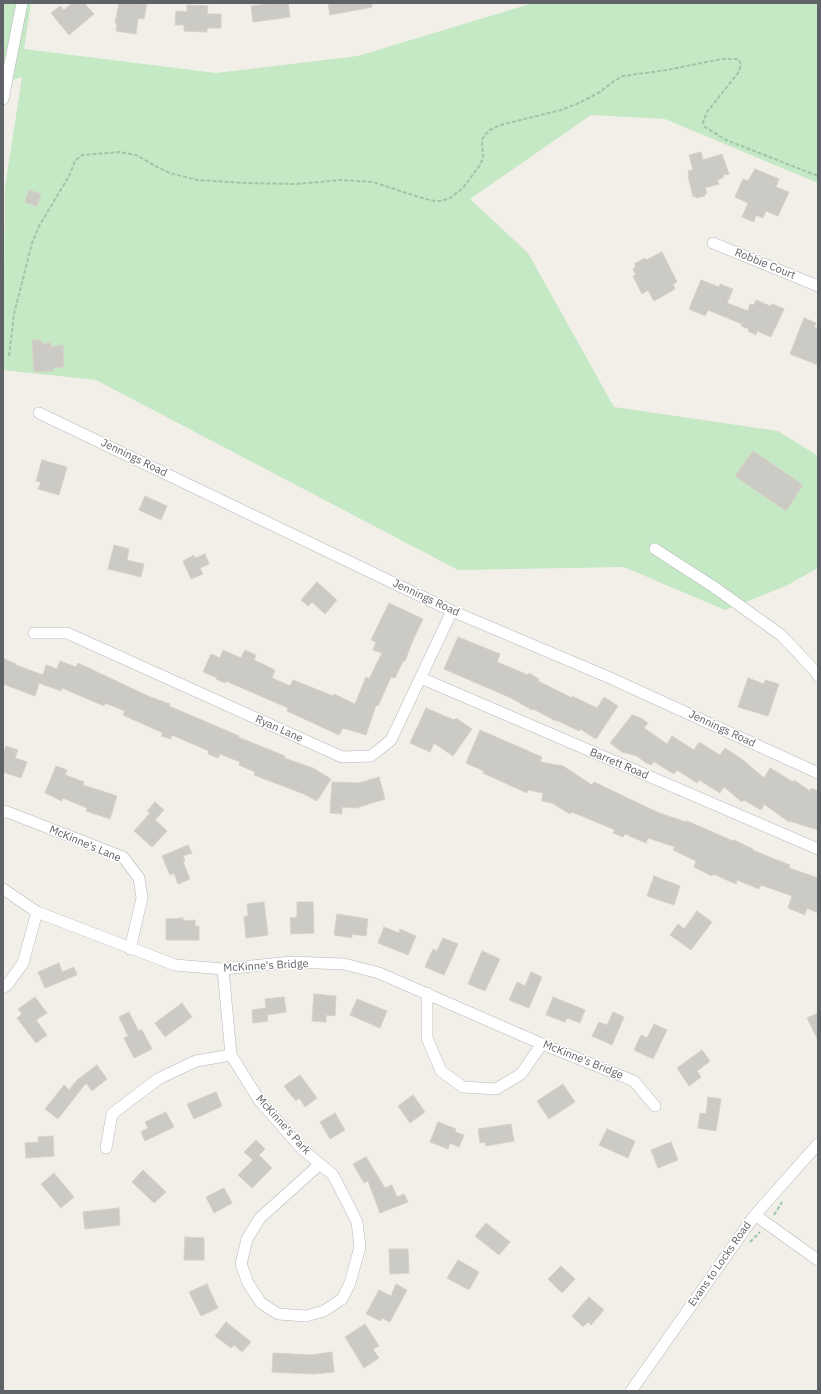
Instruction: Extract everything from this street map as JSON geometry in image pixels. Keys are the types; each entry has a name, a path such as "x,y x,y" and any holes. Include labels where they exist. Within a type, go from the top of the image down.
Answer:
{"street":[{"path":"3,99 22,3"},
{"name":"Robbie Court","path":"713,242 818,286"},
{"name":"Jennings Road","path":"39,413 452,611 608,677 818,773"},
{"path":"655,549 714,587 781,635 818,676"},
{"name":"Ryan Lane","path":"34,633 67,633 342,757 371,756 391,740 452,611"},
{"name":"Barrett Road","path":"421,678 818,849"},
{"name":"McKinne's Lane","path":"3,813 5,811 123,857 139,878 142,898 130,949"},
{"name":"McKinne's Bridge","path":"3,889 37,912 175,965 223,969 291,962 344,964 379,973 542,1044 634,1081 655,1106"},
{"path":"3,988 8,984 23,963 37,912"},
{"name":"McKinne's Park","path":"223,969 231,1055 259,1100 302,1149 320,1164 333,1175 357,1222 360,1247 350,1283 342,1299 324,1311 306,1316 278,1314 261,1303 248,1283 241,1264 247,1239 260,1218 320,1164"},
{"path":"427,993 427,1038 441,1071 464,1087 496,1089 521,1074 542,1044"},
{"path":"106,1148 112,1114 158,1078 196,1062 231,1055"},
{"name":"Evans to Locks Road","path":"631,1391 755,1215 818,1144"},
{"path":"755,1215 818,1260"}],"path":[{"path":"9,356 14,314 32,243 42,220 69,176 75,162 79,157 87,154 120,152 136,155 164,170 197,180 296,184 361,180 382,184 425,199 441,201 450,198 463,188 480,165 483,158 482,140 485,134 500,125 561,110 579,103 600,92 614,80 623,76 667,70 722,59 736,59 739,60 741,65 738,73 707,112 703,122 705,127 726,140 818,176"}],"green space":[{"path":"3,3 31,3 24,49 216,73 358,56 533,3 818,3 818,183 665,119 591,115 470,199 528,253 614,407 778,431 818,456 818,568 786,586 725,610 624,567 458,570 96,380 3,370 5,187 22,77 3,83"}],"building":[{"path":"72,3 84,3 94,14 69,35 51,13 60,6 64,10"},
{"path":"119,3 147,4 144,19 138,18 136,34 116,31 117,23 115,23"},
{"path":"288,3 290,17 253,22 251,6"},
{"path":"328,3 372,3 372,7 330,15"},
{"path":"187,5 208,6 207,14 221,14 221,28 207,28 207,32 184,31 184,25 175,25 176,11 187,12"},
{"path":"701,152 703,160 722,154 729,174 723,175 723,178 717,180 719,184 705,188 707,193 705,196 696,198 696,196 693,197 688,176 688,171 693,170 689,155"},
{"path":"755,169 779,179 776,187 789,192 778,216 766,211 763,218 756,215 754,222 742,217 748,203 735,197 743,179 748,181"},
{"path":"29,190 41,194 37,206 25,202"},
{"path":"662,252 677,282 673,284 675,289 654,301 648,290 642,294 633,276 636,275 633,269 636,266 634,264"},
{"path":"701,280 719,287 720,284 733,289 727,303 748,311 750,304 754,305 756,300 770,306 772,304 784,309 771,337 757,331 756,335 748,331 749,329 741,326 742,324 708,310 705,316 689,309"},
{"path":"804,318 816,323 814,327 818,328 818,365 790,354"},
{"path":"32,340 41,340 42,344 51,343 51,347 63,345 64,367 53,368 53,371 34,372"},
{"path":"753,451 803,485 786,511 735,476"},
{"path":"42,460 67,467 59,495 38,489 41,482 36,481"},
{"path":"145,496 167,506 161,520 139,510"},
{"path":"114,545 129,549 127,560 144,564 141,577 108,569"},
{"path":"205,554 209,564 200,568 203,574 191,579 183,561 194,555 195,558"},
{"path":"317,582 337,600 325,614 312,602 308,606 301,600"},
{"path":"389,603 423,619 405,661 403,661 395,678 391,677 378,706 376,705 366,735 343,728 339,735 287,711 288,708 226,681 225,683 203,672 211,654 220,658 223,650 241,658 245,650 256,655 254,660 275,670 272,678 290,686 293,680 333,696 334,694 355,704 366,677 369,679 382,653 373,650 376,642 371,640"},
{"path":"458,637 500,654 497,662 528,675 529,673 539,679 538,681 572,698 572,696 597,708 604,697 618,706 596,739 580,729 579,731 556,721 511,698 444,669"},
{"path":"3,658 16,665 43,675 46,665 57,669 60,661 76,667 78,663 150,697 170,704 169,706 239,736 238,737 285,756 284,758 313,768 331,779 317,801 304,794 254,775 255,772 239,765 240,762 220,754 218,758 208,754 209,751 172,735 171,739 161,736 163,733 123,715 125,711 105,703 104,706 62,688 61,691 39,683 35,696 3,684"},
{"path":"748,678 764,684 765,680 779,684 768,716 738,707"},
{"path":"426,708 454,720 456,718 472,729 453,756 434,743 430,752 410,743"},
{"path":"632,715 641,718 648,723 644,728 667,744 672,736 694,750 699,742 720,755 725,748 743,760 764,778 770,768 793,782 794,780 810,791 811,788 818,791 818,830 790,821 789,822 764,804 761,810 744,800 742,802 724,787 720,793 699,780 697,783 677,770 674,774 653,761 652,765 646,763 637,756 622,752 610,743"},
{"path":"480,730 542,757 540,762 563,766 592,785 594,782 659,813 686,822 687,821 733,841 734,840 753,850 790,865 789,868 818,878 818,913 807,908 805,915 788,908 792,896 761,885 759,889 737,880 736,884 713,874 712,876 694,867 696,861 673,850 675,847 648,838 646,843 625,834 623,837 613,833 615,830 572,812 570,814 552,803 542,801 543,793 528,790 527,793 483,773 484,771 466,763"},
{"path":"6,746 18,750 15,758 27,762 21,778 3,772 3,754"},
{"path":"56,766 67,770 65,775 84,782 83,785 117,796 110,819 86,811 87,808 63,798 62,801 45,793"},
{"path":"379,777 385,799 356,808 342,807 342,814 330,813 332,782 359,783"},
{"path":"155,802 164,810 155,820 167,831 152,847 134,831 150,813 147,811"},
{"path":"188,845 192,853 183,856 185,861 183,862 190,879 178,884 174,873 170,875 162,856"},
{"path":"654,876 680,886 674,905 647,896"},
{"path":"264,902 268,935 246,938 244,917 248,916 247,904"},
{"path":"297,902 313,902 314,933 291,934 290,918 297,917"},
{"path":"697,911 712,922 691,950 670,935 678,924 684,929"},
{"path":"337,914 368,919 366,936 352,934 352,938 334,935"},
{"path":"183,918 183,921 195,920 195,926 199,926 199,940 166,940 166,919"},
{"path":"384,927 399,933 400,929 416,936 408,955 378,943"},
{"path":"443,938 458,944 444,975 425,967 433,949 437,951"},
{"path":"482,951 500,959 485,991 468,984"},
{"path":"59,963 62,972 74,967 77,975 45,988 38,972"},
{"path":"531,972 542,977 529,1008 509,1000 517,982 525,986"},
{"path":"314,994 336,996 335,1016 326,1015 326,1022 312,1021"},
{"path":"35,997 47,1013 36,1020 47,1035 36,1043 17,1018 22,1014 18,1009"},
{"path":"284,997 286,1012 267,1015 268,1021 253,1023 252,1010 266,1008 265,999"},
{"path":"553,997 585,1010 580,1023 567,1018 565,1022 546,1015"},
{"path":"357,999 387,1011 380,1028 350,1015"},
{"path":"182,1003 192,1017 165,1037 155,1023"},
{"path":"129,1012 138,1030 142,1030 152,1049 134,1058 124,1038 128,1036 119,1017"},
{"path":"613,1012 624,1017 612,1045 592,1036 599,1022 607,1025"},
{"path":"818,1013 818,1040 807,1018"},
{"path":"654,1024 667,1030 653,1059 634,1050 641,1035 647,1038"},
{"path":"702,1050 710,1061 697,1071 701,1077 689,1086 677,1068"},
{"path":"97,1065 107,1079 92,1091 86,1083 58,1119 45,1109 64,1085 69,1090 77,1080"},
{"path":"300,1075 317,1098 305,1107 299,1098 296,1101 284,1086"},
{"path":"563,1084 575,1102 549,1119 537,1101"},
{"path":"216,1092 222,1106 194,1119 187,1104"},
{"path":"413,1095 425,1112 410,1123 398,1106"},
{"path":"708,1097 721,1099 716,1131 698,1128 700,1113 706,1114"},
{"path":"166,1112 174,1127 145,1141 141,1132 148,1128 145,1122"},
{"path":"335,1113 345,1130 330,1139 320,1122"},
{"path":"438,1122 456,1129 455,1132 464,1135 459,1147 450,1143 448,1149 430,1142"},
{"path":"511,1124 514,1141 486,1146 485,1142 480,1143 478,1129"},
{"path":"607,1129 635,1141 628,1158 599,1145"},
{"path":"53,1136 54,1156 26,1158 25,1143 39,1142 38,1137"},
{"path":"256,1140 265,1149 259,1155 272,1168 252,1188 238,1175 253,1160 244,1152"},
{"path":"671,1142 678,1160 658,1168 651,1150"},
{"path":"366,1157 385,1188 392,1185 397,1197 404,1194 408,1202 380,1213 368,1181 364,1183 353,1164"},
{"path":"143,1170 166,1192 154,1203 132,1182"},
{"path":"54,1173 74,1197 61,1208 41,1184"},
{"path":"224,1188 232,1203 214,1213 206,1197"},
{"path":"119,1208 120,1225 85,1229 83,1212"},
{"path":"486,1223 510,1242 499,1255 475,1236"},
{"path":"185,1237 204,1238 204,1260 184,1260"},
{"path":"389,1249 408,1249 409,1273 390,1274"},
{"path":"458,1260 479,1272 469,1290 447,1278"},
{"path":"561,1266 575,1279 562,1293 548,1279"},
{"path":"207,1284 218,1308 201,1316 189,1292"},
{"path":"396,1284 407,1290 390,1322 382,1318 381,1321 366,1314 379,1290 391,1296"},
{"path":"589,1297 604,1310 591,1325 588,1322 583,1327 572,1316"},
{"path":"226,1322 251,1342 242,1352 234,1345 231,1348 215,1336"},
{"path":"365,1324 379,1346 373,1349 379,1358 364,1368 345,1337"},
{"path":"332,1352 334,1372 313,1374 272,1372 273,1353 311,1355"}]}
